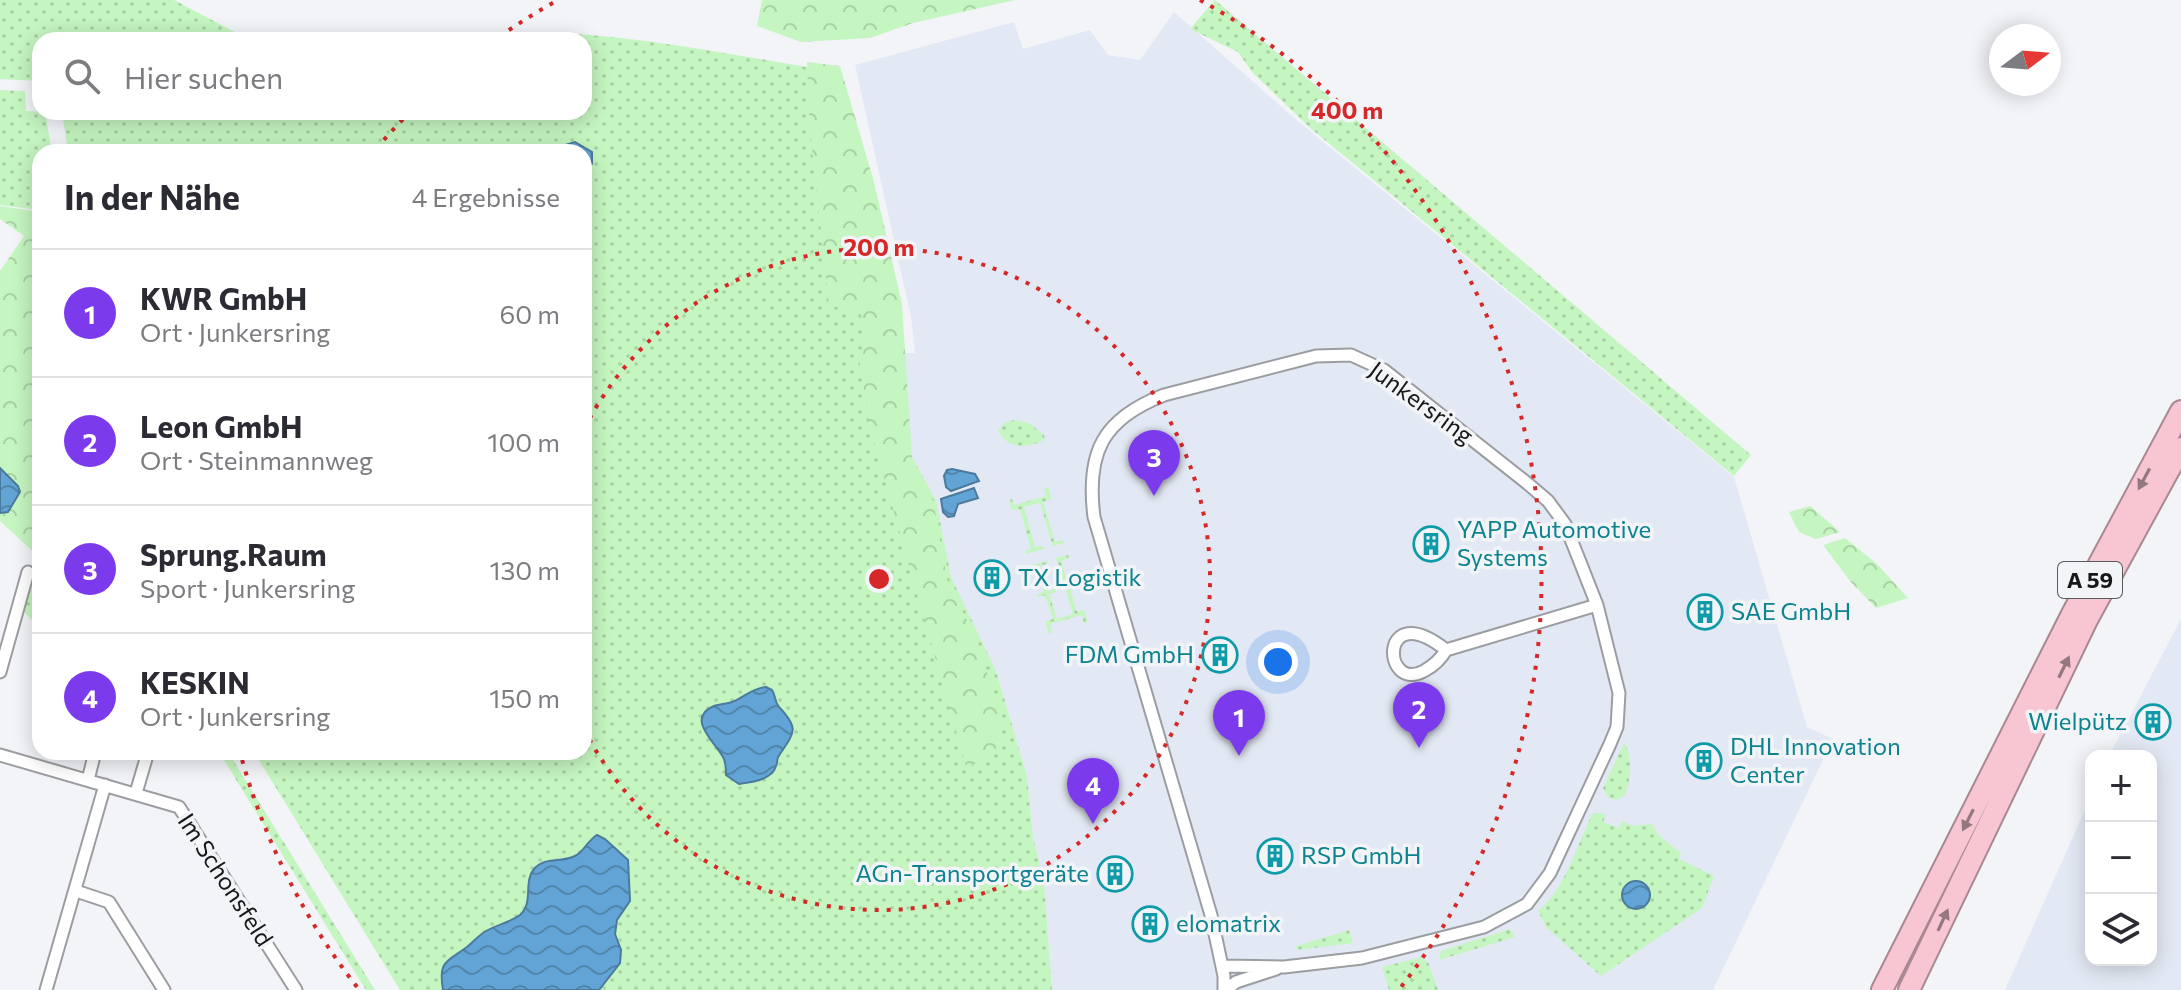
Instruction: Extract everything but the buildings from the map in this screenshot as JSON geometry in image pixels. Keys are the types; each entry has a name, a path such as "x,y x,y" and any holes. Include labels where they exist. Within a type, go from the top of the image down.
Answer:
{"highway":[{"name":"A 59","path":"1882,990 2072,614 2181,411"},
{"name":"A 59","path":"1909,990 2087,620 2181,448"}],"street":[{"name":"Junkersring","path":"1222,966 1284,967 1362,958 1458,935 1501,920 1527,904 1550,873 1617,727 1617,678 1597,605 1565,524 1548,501 1384,370 1351,355 1316,356 1187,388 1143,403 1123,416 1106,436 1095,457 1091,483 1094,517 1201,881 1225,990 1236,982 1284,967"},
{"path":"0,672 28,572"},
{"path":"1446,650 1424,634 1409,634 1399,638 1395,644 1393,661 1407,674 1416,674 1441,658 1446,650 1597,605"},
{"name":"Im Schonsfeld","path":"0,755 171,803 183,810 296,990"},
{"path":"88,780 93,760"},
{"path":"136,793 146,760"},
{"path":"46,990 105,785"},
{"path":"76,891 106,900 112,905 164,990"}],"shaded area":[{"path":"1174,12 1294,118 1734,477 1807,727 1833,739 1713,990 1052,990 1044,881 1033,837 1027,776 996,671 951,578 936,500 912,457 904,353 915,353 911,317 855,65 1014,22 1023,49 1090,30 1108,55 1140,60"},
{"path":"2181,619 2181,990 2005,990 2085,810 2085,966 2157,966 2157,750 2112,750"}],"green space":[{"path":"0,0 174,0 235,32 32,32 32,81 0,79"},
{"path":"762,0 1015,0 913,23 870,38 801,42 757,26"},
{"path":"1215,0 1751,455 1734,476 1309,127 1252,72 1238,52 1190,29"},
{"path":"592,35 825,70 904,353 912,457 936,500 951,577 996,671 1027,776 1033,837 1044,881 1052,990 400,990 259,760 592,760 592,144 67,144 63,120 592,120"},
{"path":"807,62 840,66 874,182 902,304 912,457 933,501 947,579 978,643 998,709 1002,737 989,761 966,766 871,431 859,359 864,342 861,313 829,305 810,130"},
{"path":"0,90 25,91 26,111 32,111 32,120 46,120 51,144 32,144 32,209 0,205"},
{"path":"0,206 32,211 32,551 0,521 0,513 8,512 20,492 0,468 0,271 24,236 0,219"},
{"path":"1014,420 1029,423 1045,439 1025,446 1007,441 998,430"},
{"path":"1048,487 1051,499 1043,502 1055,542 1063,540 1064,543 1053,546 1040,503 1024,507 1035,547 1042,546 1043,549 1026,554 1025,551 1031,549 1020,509 1012,510 1009,500 1012,499 1014,505 1046,496 1044,488"},
{"path":"1810,506 1840,532 1816,539 1799,532 1789,512"},
{"path":"1845,538 1877,564 1908,598 1876,608 1850,581 1823,545"},
{"path":"1068,555 1069,558 1061,561 1068,584 1076,582 1077,586 1070,589 1077,612 1084,610 1088,622 1084,623 1082,615 1050,624 1052,633 1049,634 1045,622 1053,619 1045,595 1038,597 1037,594 1044,592 1037,567 1030,569 1029,566 1047,561 1040,566 1048,591 1055,589 1056,592 1049,594 1057,619 1073,614 1056,558"},
{"path":"32,581 32,620 23,611"},
{"path":"1624,743 1629,754 1629,777 1624,796 1616,800 1608,797 1603,788"},
{"path":"224,760 233,760 375,990 366,990"},
{"path":"1592,814 1606,815 1603,822 1619,828 1622,821 1634,826 1652,824 1658,835 1681,853 1679,859 1714,876 1702,908 1601,976 1547,928 1538,911 1563,880"},
{"path":"1510,929 1515,937 1439,960 1441,951"},
{"path":"1349,930 1353,943 1297,950 1296,946"},
{"path":"1422,957 1429,964 1438,990 1389,990 1382,967"}],"water":[{"path":"0,468 20,492 8,512 0,513"},
{"path":"947,470 975,474 979,481 951,491 946,487 944,476"},
{"path":"974,488 978,498 958,504 954,516 948,517 943,512 941,499"},
{"path":"766,687 772,690 777,705 790,720 792,735 774,771 761,780 739,784 726,775 724,759 705,730 702,717 714,706 732,702"},
{"path":"597,835 628,860 630,901 617,920 615,934 621,950 620,963 599,990 443,990 443,967 449,959 483,933 516,918 524,910 534,869 543,862 575,856"},
{"path":"1636,881 1646,885 1650,895 1646,905 1636,909 1626,905 1622,895 1626,885"}],"place":[{"name":"Sprung.Raum","path":"1154,496"},
{"name":"YAPP Automotive Systems","path":"1431,544"},
{"name":"TX Logistik","path":"992,578"},
{"name":"SAE GmbH","path":"1705,612"},
{"name":"FDM GmbH","path":"1220,655"},
{"name":"Wielpütz","path":"2153,722"},
{"name":"Leon GmbH","path":"1419,748"},
{"name":"KWR GmbH","path":"1239,756"},
{"name":"DHL Innovation Center","path":"1704,761"},
{"name":"KESKIN","path":"1093,824"},
{"name":"RSP GmbH","path":"1275,856"},
{"name":"AGn-Transportgeräte","path":"1115,874"},
{"name":"elomatrix","path":"1150,924"}]}
